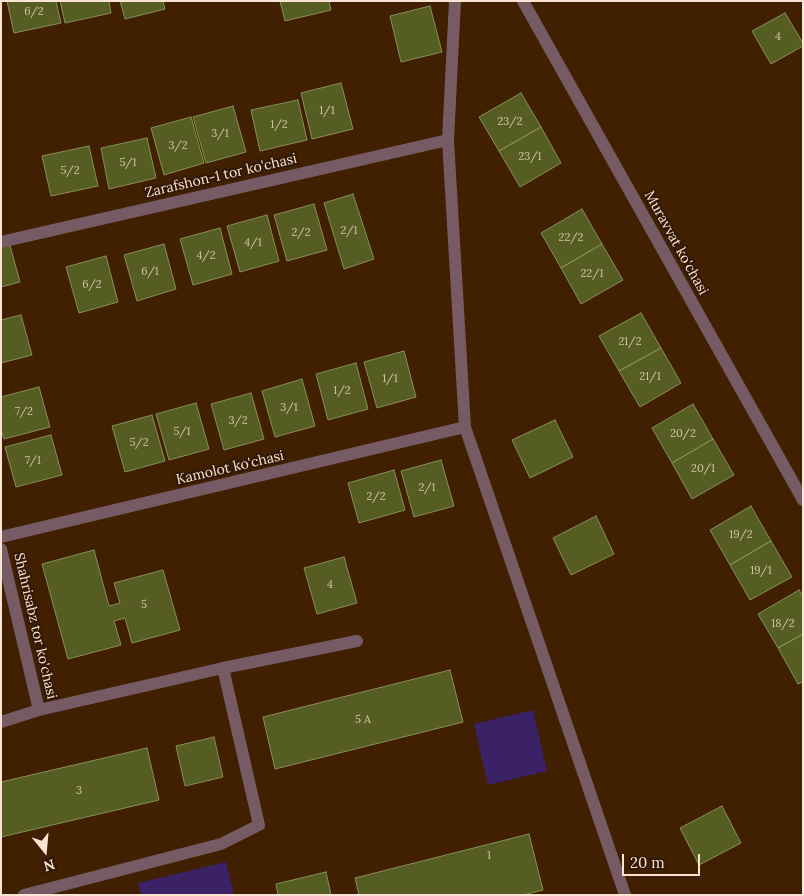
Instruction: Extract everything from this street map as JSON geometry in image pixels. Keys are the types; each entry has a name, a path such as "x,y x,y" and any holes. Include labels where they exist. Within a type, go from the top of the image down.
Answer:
{"street":[{"path":"455,1 448,140 465,427 625,895"},
{"name":"Muravvat ko'chasi","path":"523,1 803,500"},
{"name":"Zarafshon-1 tor ko'chasi","path":"1,242 448,140"},
{"name":"Kamolot ko'chasi","path":"1,537 465,427"},
{"name":"Shahrisabz tor ko'chasi","path":"1,549 39,710"},
{"path":"1,722 39,710 223,668 357,641"},
{"path":"24,895 221,844 259,824 223,668"}],"shaded area":[{"path":"533,710 547,771 488,785 474,724"},
{"path":"226,862 234,895 141,895 138,883"}],"building":[{"path":"7,1 56,1 61,23 14,33"},
{"path":"60,1 109,1 111,13 65,23"},
{"path":"120,1 163,1 165,9 125,19"},
{"path":"280,1 329,1 331,10 285,21"},
{"path":"430,6 442,52 401,62 390,16"},
{"path":"785,13 803,46 771,64 752,31"},
{"path":"341,83 353,129 312,139 301,93"},
{"path":"521,93 541,127 499,151 479,117"},
{"path":"298,100 307,140 260,151 251,110"},
{"path":"233,106 246,152 206,163 193,117"},
{"path":"191,117 204,163 164,175 151,128"},
{"path":"541,127 561,163 520,187 499,151"},
{"path":"147,138 156,178 109,189 101,148"},
{"path":"89,146 98,186 51,196 42,156"},
{"path":"353,194 374,259 344,269 324,203"},
{"path":"314,204 327,250 287,261 274,215"},
{"path":"582,209 602,244 561,268 541,233"},
{"path":"267,215 279,261 240,272 227,226"},
{"path":"220,228 232,274 193,285 180,239"},
{"path":"9,242 20,282 1,287 1,244"},
{"path":"164,244 176,289 137,301 124,255"},
{"path":"602,244 623,280 581,304 561,268"},
{"path":"106,256 118,302 79,313 66,267"},
{"path":"641,313 661,348 619,371 599,336"},
{"path":"21,315 32,355 1,363 1,320"},
{"path":"661,348 681,383 640,407 619,371"},
{"path":"404,351 416,397 377,408 364,362"},
{"path":"356,363 368,409 328,420 316,374"},
{"path":"302,379 315,426 275,437 262,391"},
{"path":"39,387 50,427 4,439 1,429 1,397"},
{"path":"251,393 264,439 224,450 211,404"},
{"path":"196,403 209,449 169,460 156,414"},
{"path":"693,404 713,439 672,463 652,428"},
{"path":"152,415 165,461 125,472 112,426"},
{"path":"555,420 573,457 530,478 512,440"},
{"path":"51,435 62,475 16,487 5,447"},
{"path":"713,439 734,475 692,499 672,463"},
{"path":"441,460 454,506 414,517 401,471"},
{"path":"394,470 405,510 359,523 348,483"},
{"path":"751,506 771,541 730,565 710,530"},
{"path":"596,516 614,554 571,575 553,538"},
{"path":"771,541 792,577 750,600 730,565"},
{"path":"94,550 109,606 120,603 114,583 163,570 180,630 132,643 125,618 114,621 121,645 68,659 42,564"},
{"path":"344,557 357,603 317,614 304,568"},
{"path":"799,590 803,596 803,634 778,648 758,614"},
{"path":"803,634 803,682 798,684 778,648"},
{"path":"450,670 463,722 275,769 263,717"},
{"path":"214,737 223,777 185,786 176,746"},
{"path":"147,748 159,800 1,837 1,782"},
{"path":"722,806 741,843 699,865 680,828"},
{"path":"529,834 543,890 523,895 359,895 355,878"},
{"path":"326,872 331,895 278,895 276,884"}]}
